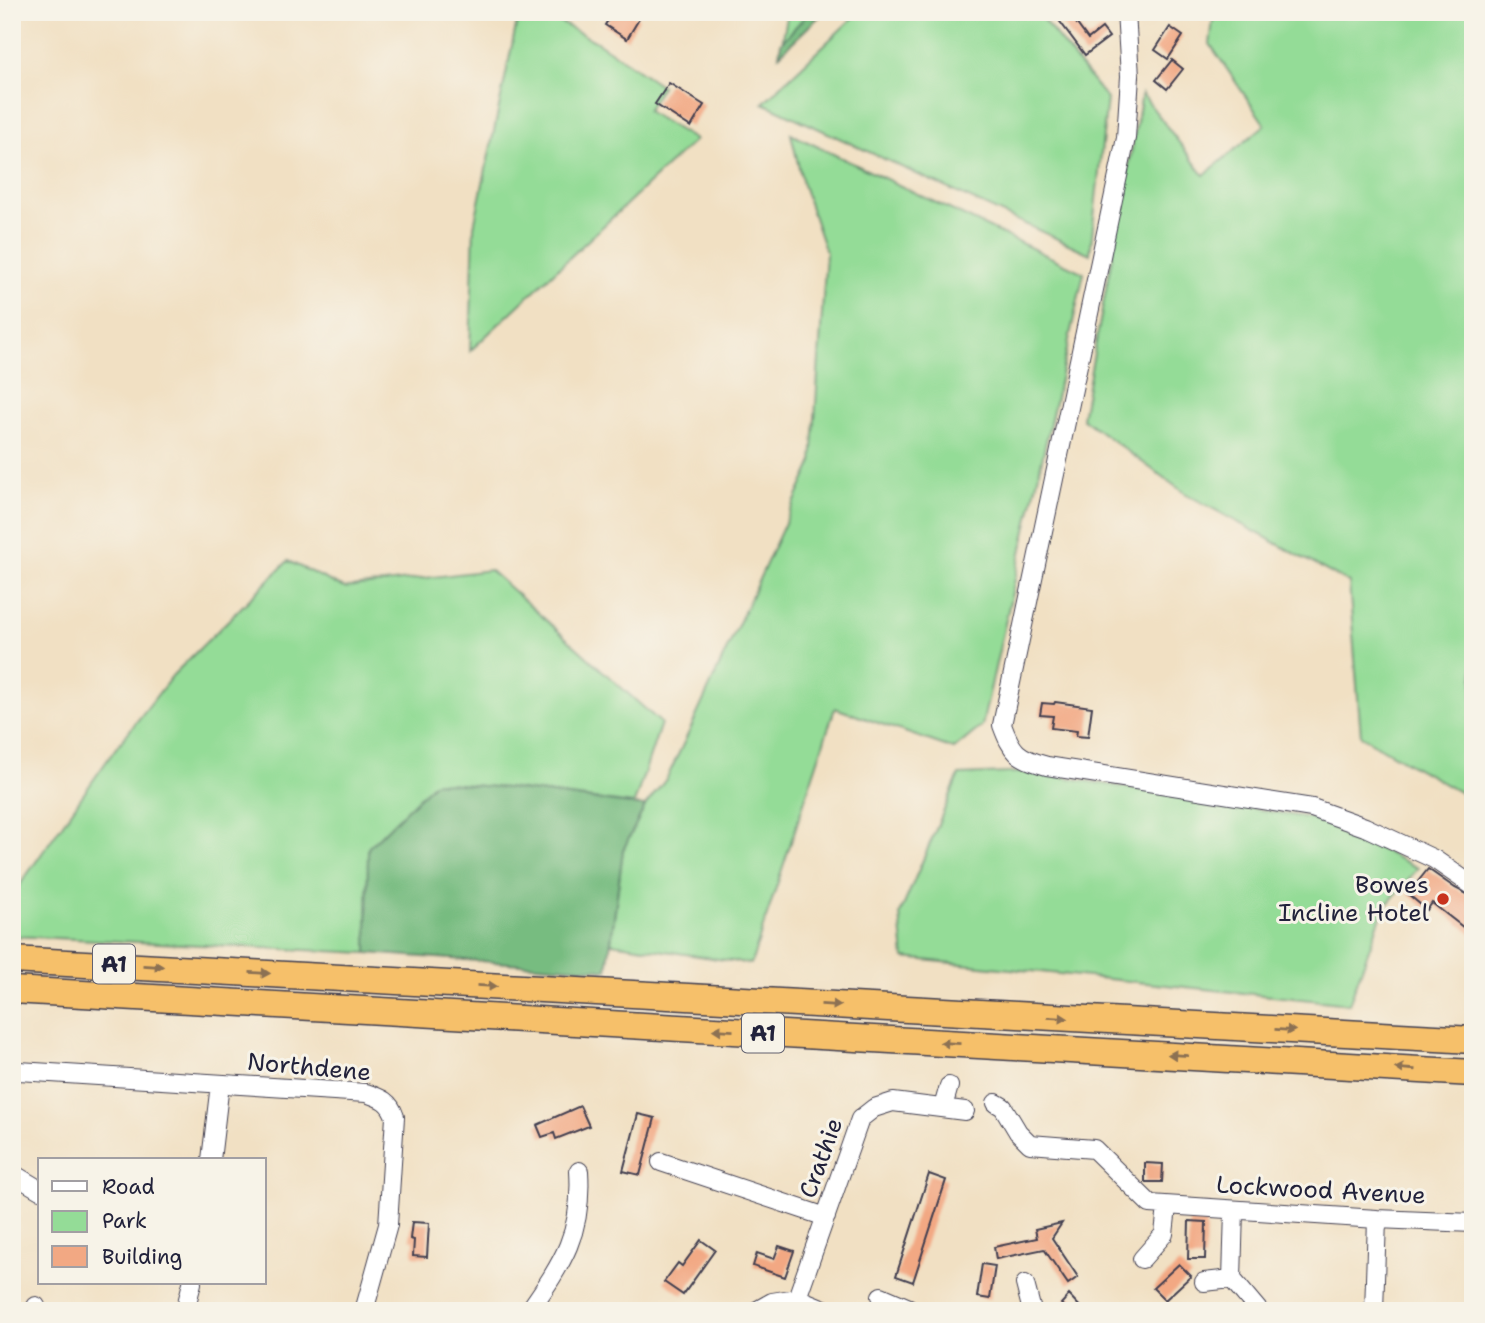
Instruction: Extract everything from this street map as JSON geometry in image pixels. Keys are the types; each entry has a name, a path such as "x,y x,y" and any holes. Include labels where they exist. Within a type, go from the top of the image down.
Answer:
{"highway":[{"name":"A1","path":"20,958 1473,1040"},
{"name":"A1","path":"12,993 53,992 1473,1073"}],"street":[{"path":"1126,12 1130,76 1126,138 1002,724 1011,748 1029,762 1046,766 1312,808 1365,827 1434,859 1473,886"},
{"name":"Northdene","path":"12,1073 19,1071 366,1093 383,1098 391,1105 395,1117 388,1225 364,1311"},
{"name":"Northdene","path":"211,1158 220,1084"},
{"path":"943,1107 949,1086"},
{"name":"Crathie","path":"797,1298 860,1119 874,1108 893,1102 965,1111"},
{"name":"Lockwood Avenue","path":"996,1103 1003,1107 1018,1132 1030,1144 1094,1149 1150,1204 1473,1223"},
{"name":"Crathie","path":"661,1162 826,1217"},
{"path":"12,1171 38,1189"},
{"path":"529,1311 561,1265 577,1223 579,1171"},
{"path":"1142,1259 1164,1234 1167,1207"},
{"path":"1234,1210 1232,1279 1259,1311"},
{"path":"1374,1311 1377,1219"},
{"path":"1204,1282 1232,1279"},
{"path":"185,1311 192,1284"},
{"path":"1025,1284 1032,1311"},
{"path":"881,1296 909,1308 908,1311"},
{"path":"756,1311 772,1302 797,1298 829,1311"}],"green space":[{"path":"519,12 541,12 597,42 662,86 647,111 695,140 470,351 474,226"},
{"path":"788,12 809,12 782,43"},
{"path":"809,12 824,12 779,55 781,43"},
{"path":"859,12 1037,12 1107,99 1090,254 763,103"},
{"path":"1214,12 1473,12 1473,800 1361,736 1349,583 1186,494 1082,418 1142,94 1204,175 1265,125 1210,44"},
{"path":"791,134 1084,273 982,726 954,749 835,708 751,964 611,943 623,850 645,806 667,778 812,464 826,253 803,185"},
{"path":"288,561 344,588 490,570 661,723 634,804 435,782 368,848 367,953 12,936 12,896 113,752 173,675"},
{"path":"1033,772 1322,820 1418,868 1384,908 1349,1004 904,958 900,914 959,775"},
{"path":"435,782 506,788 645,806 623,850 607,970 367,953 368,848"}],"building":[{"path":"613,12 629,12 639,19 627,39 605,25"},
{"path":"1068,12 1088,39 1102,28 1109,37 1085,55 1058,19"},
{"path":"1170,27 1183,36 1168,59 1155,50"},
{"path":"1172,60 1183,69 1167,89 1156,80"},
{"path":"669,83 704,105 691,127 655,104"},
{"path":"1042,703 1092,707 1088,737 1076,736 1077,731 1051,728 1053,716 1040,715"},
{"name":"Bowes Incline Hotel","path":"1428,869 1473,897 1473,935 1432,903 1427,910 1408,894"},
{"path":"580,1106 589,1126 556,1139 554,1133 542,1137 537,1125"},
{"path":"638,1114 655,1118 640,1175 623,1171"},
{"path":"1145,1163 1163,1164 1162,1182 1145,1182"},
{"path":"929,1174 946,1180 913,1282 896,1276"},
{"path":"1189,1221 1206,1222 1205,1259 1188,1259"},
{"path":"412,1222 429,1223 427,1257 413,1256 414,1240 410,1239"},
{"path":"1062,1223 1052,1238 1078,1277 1068,1284 1044,1249 996,1259 994,1247 1037,1238 1035,1229"},
{"path":"701,1240 715,1250 683,1295 664,1282 678,1263 682,1266"},
{"path":"779,1246 794,1251 785,1277 753,1266 757,1253 774,1259"},
{"path":"982,1264 995,1266 990,1299 977,1297"},
{"path":"1179,1264 1191,1276 1165,1300 1153,1288"},
{"path":"1069,1295 1084,1311 1068,1311 1061,1304"}],"place":[{"name":"Bowes Incline Hotel","path":"1443,899"}]}
